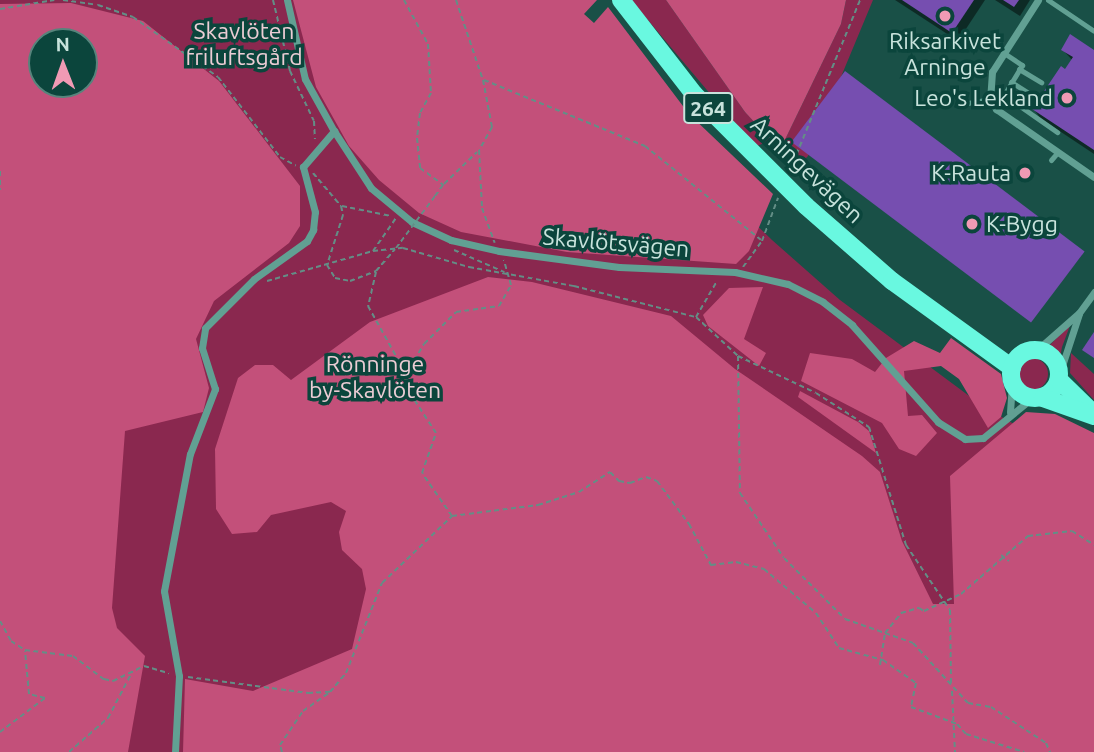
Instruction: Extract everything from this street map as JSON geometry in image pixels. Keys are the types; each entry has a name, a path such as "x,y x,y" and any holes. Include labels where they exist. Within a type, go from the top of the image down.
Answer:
{"main road":[{"name":"Arningevägen","path":"621,0 694,94 758,160 892,281 952,324 1012,375"},
{"name":"Arningevägen","path":"952,324 1030,352"},
{"path":"1012,375 1030,352"},
{"name":"264","path":"1030,352 1052,357 1060,376 1094,415"},
{"name":"264","path":"1012,375 1037,398 1094,415"},
{"path":"1037,398 1060,376"}],"street":[{"name":"Skavlötsvägen","path":"287,0 305,79 334,131 371,188 411,222 451,240 499,251 619,267 735,272 788,284 823,302 852,324 952,434 965,439 983,438 1010,412 1037,398"},
{"path":"1038,0 992,72 990,99 996,109 1094,177"},
{"path":"175,752 179,676 164,591 190,454 215,389 202,348 205,328 256,277 307,241 313,230 313,202 303,167 334,131"},
{"path":"1030,352 1079,313 1094,292"},
{"path":"1060,376 1079,313"},
{"path":"1010,412 1012,375"}],"lane":[{"path":"1048,0 1094,31"},
{"path":"1004,53 1022,65 1004,95 1057,132"},
{"path":"1019,69 1041,82"},
{"path":"1011,82 1032,95"},
{"path":"962,104 990,99"},
{"path":"1051,160 1058,152"}],"path":[{"path":"0,9 54,0"},
{"path":"63,0 133,17 218,78 280,157 303,167 332,190 343,215 327,265 335,278 350,281 376,271 443,185 479,150 492,127 483,79 456,0"},
{"path":"273,0 290,71 314,121 314,154"},
{"path":"404,0 428,44 430,93 420,113 419,168 443,185"},
{"path":"787,178 860,0"},
{"path":"483,79 645,146 762,241"},
{"path":"406,375 424,344 456,312 499,306 511,285 510,274 482,208 479,150"},
{"path":"0,171 0,190"},
{"path":"341,206 397,218 373,251"},
{"path":"256,277 281,279 373,251 396,248 469,267"},
{"path":"376,271 368,306 406,375 412,396 436,433 422,473 452,516"},
{"path":"696,317 738,356 816,393 869,427 906,545 950,611 955,752"},
{"path":"738,356 740,493 784,558 845,620 913,643 951,688 968,703 991,707 1046,743 1050,752"},
{"path":"282,752 280,745 303,711 330,692 346,673 382,583 452,516 538,505 579,492 593,478 610,472 630,483 646,477 657,481 676,502 711,565 736,562 764,569 816,613 839,648 883,660 916,683 911,707 954,722 966,734 1024,752"},
{"path":"880,666 885,633 901,613 919,608 925,611 970,589 1028,536 1072,531 1094,545"},
{"path":"1000,555 1009,561"},
{"path":"0,621 11,641 25,650 73,656 104,679 113,681 144,666 179,676 330,692"},
{"path":"0,732 45,698 29,694 25,650"},
{"path":"69,752 108,718 133,669"}],"green space":[{"name":"Rönninge by-Skavlöten","path":"0,0 562,0 639,111 772,240 840,300 984,407 1094,469 1094,752 0,752"},
{"path":"293,0 597,0 584,14 594,23 608,7 689,114 773,194 749,251 736,264 567,252 461,232 419,213 379,180 349,146 316,87"},
{"path":"631,0 666,0 745,112 771,140 755,147"},
{"path":"666,0 846,0 841,24 780,150 745,112"},
{"path":"846,0 873,0 808,156 796,168 780,150 841,24"},
{"path":"71,3 143,21 219,81 300,186 300,226 289,243 214,301 196,339 209,388 203,412 125,431 112,608 117,628 145,656 128,752 0,752 0,4"},
{"path":"488,277 532,282 671,316 735,369 862,456 880,472 902,541 933,604 954,604 950,476 1026,412 1055,414 1094,433 1094,752 183,752 185,679 253,691 352,649 366,589 362,569 342,550 339,532 346,511 331,502 271,515 257,532 232,534 216,509 215,449 238,378 255,365 273,365 291,380 370,322"},
{"path":"763,287 744,339 766,353 759,366 708,326 703,315 729,288"},
{"path":"1071,323 1062,347 1060,358 1049,346"},
{"path":"951,338 1001,374 1007,398 1001,417 988,428 959,379 941,366 904,371 908,416 922,415 937,433 916,456 899,449 882,423 801,381 810,353 852,359 875,372 886,358 914,341 940,353"},
{"path":"1071,353 1094,374 1094,400 1070,373"},
{"path":"1032,358 1043,363 1048,374 1043,385 1032,390 1021,385 1016,374 1021,363"},
{"path":"800,391 858,422 869,431 876,453 798,397"}],"building":[{"name":"Riksarkivet Arninge","path":"902,0 974,0 952,33"},
{"name":"Riksarkivet Arninge","path":"1003,0 1019,0 1014,7"},
{"name":"Leo's Lekland","path":"1070,34 1094,50 1094,150 1032,109 1061,66 1065,69 1073,57 1061,50"},
{"path":"845,71 1085,252 1031,323 791,142"},
{"path":"1094,332 1094,358 1082,350"}],"place":[{"name":"Riksarkivet Arninge","path":"945,16"},
{"name":"Leo's Lekland","path":"1067,98"},
{"name":"K-Rauta","path":"1025,173"},
{"name":"K-Bygg","path":"972,224"}],"park label":[{"name":"Skavlöten friluftsgård","path":"244,44"}]}
